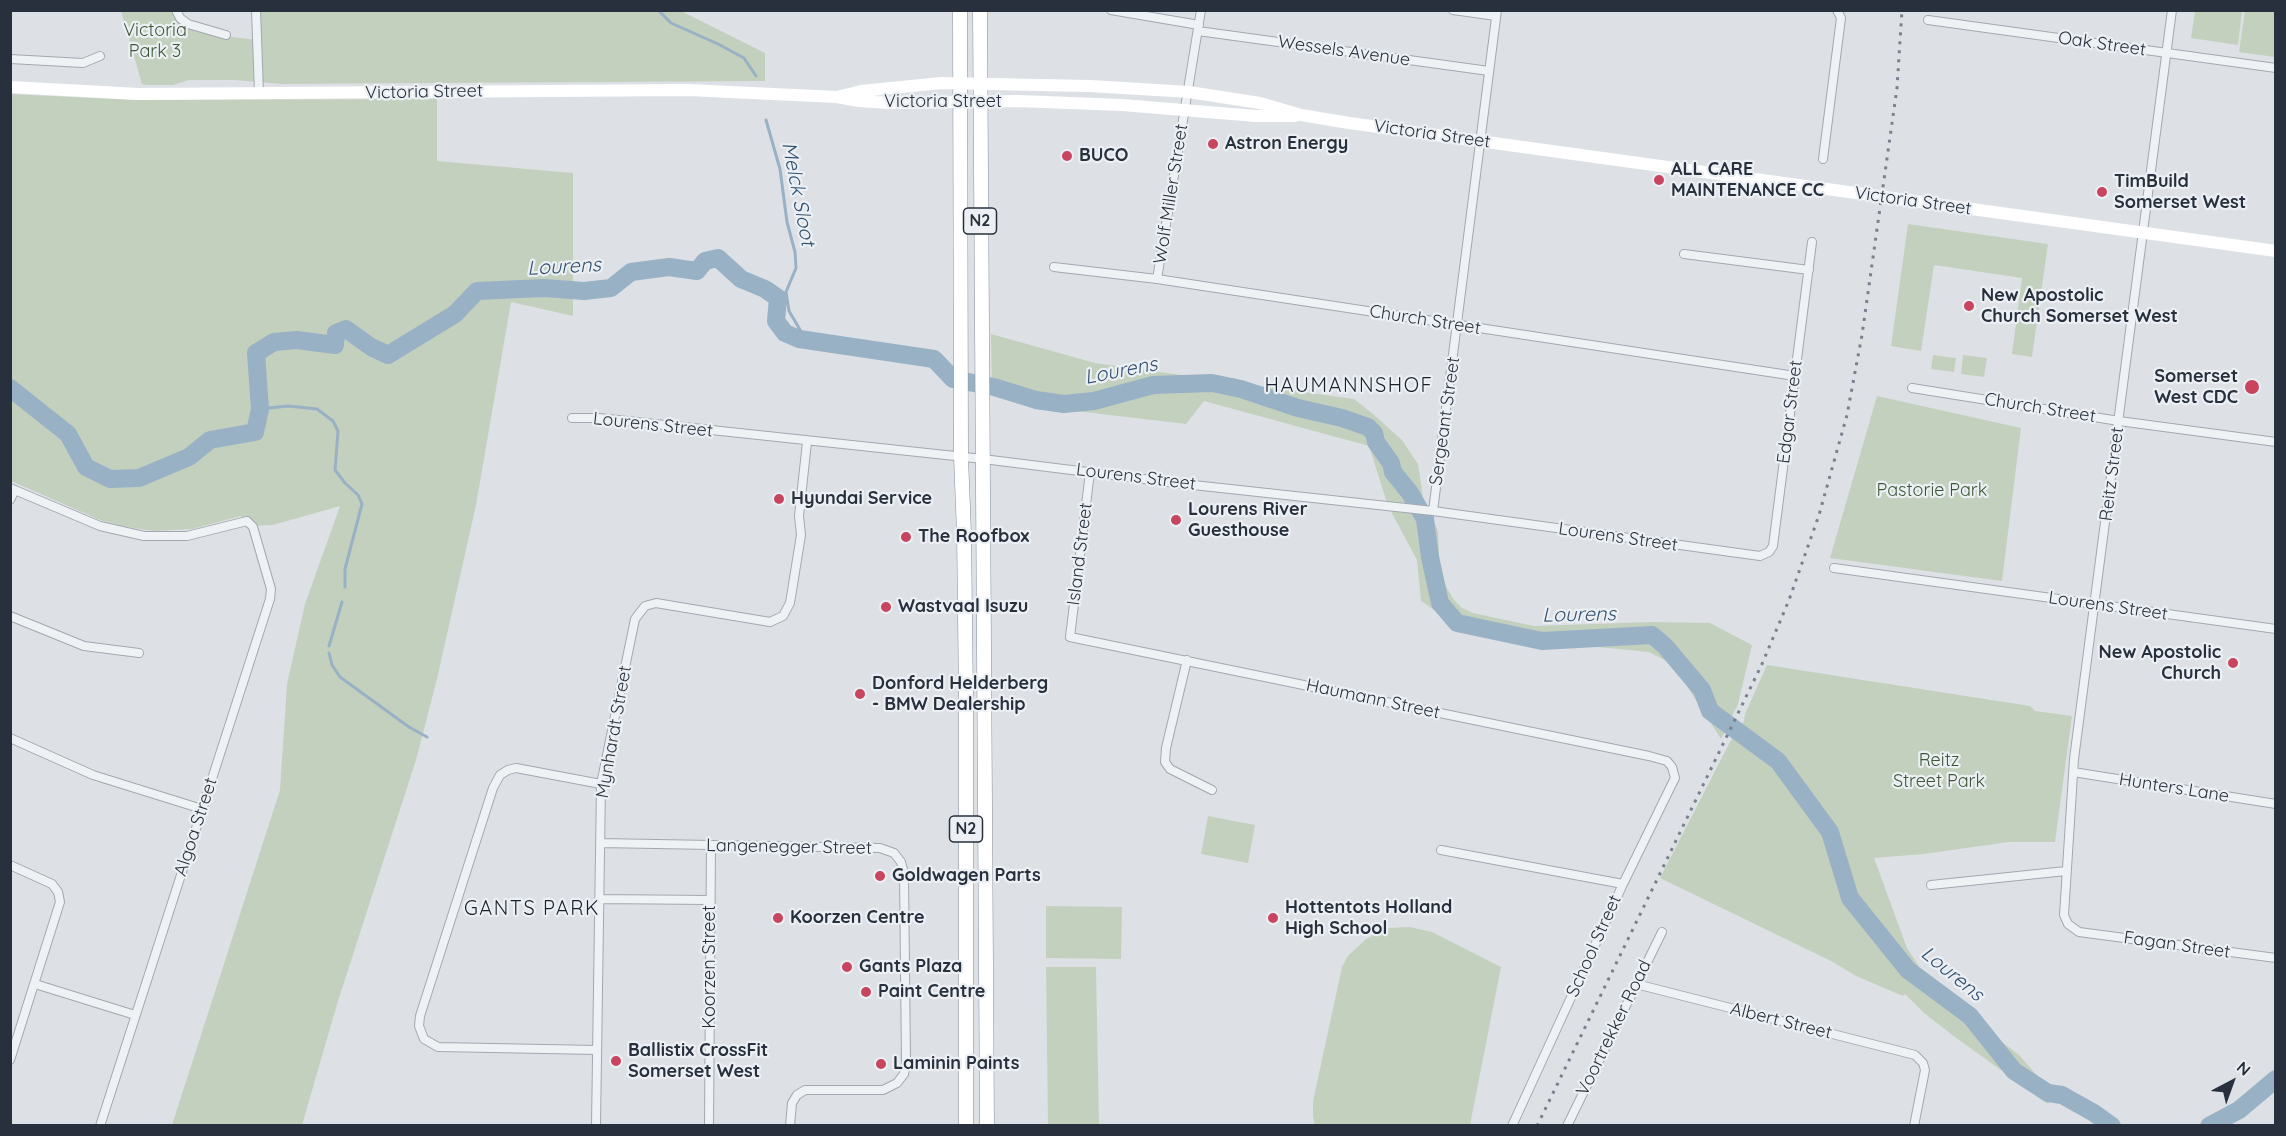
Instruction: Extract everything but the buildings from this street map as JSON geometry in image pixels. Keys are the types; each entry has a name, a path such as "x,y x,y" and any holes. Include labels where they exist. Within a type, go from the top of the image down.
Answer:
{"highway":[{"name":"N2","path":"960,10 961,457 966,698 966,1125"},
{"name":"N2","path":"980,10 987,1125"}],"main road":[{"name":"Victoria Street","path":"837,97 861,91 941,83 1189,92 1260,103 1301,115 2276,251"},
{"name":"Victoria Street","path":"10,87 103,93 642,90 837,97 889,103 1122,105 1256,117 1301,115"}],"street":[{"path":"176,10 180,18 188,24 226,35"},
{"path":"256,10 258,93"},
{"name":"Wessels Avenue","path":"1111,10 1199,28 1489,71"},
{"name":"Wolf Miller Street","path":"1157,279 1201,10"},
{"path":"1453,10 1496,13"},
{"path":"1823,159 1841,18 1838,10"},
{"name":"Reitz Street","path":"2079,932 2068,924 2064,915 2073,772 2172,10"},
{"name":"Sergeant Street","path":"1428,510 1458,325 1496,13"},
{"name":"Oak Street","path":"1928,20 2276,68"},
{"path":"10,59 83,63 100,56"},
{"name":"Edgar Street","path":"1769,552 1773,546 1812,242"},
{"path":"1684,254 1809,270"},
{"name":"Church Street","path":"1054,267 1157,279 1795,376"},
{"name":"Church Street","path":"1912,388 2120,421 2276,442"},
{"name":"Lourens Street","path":"572,418 599,418 983,459 1428,510 1760,556 1769,552"},
{"name":"Mynhardt Street","path":"596,1125 601,784 634,619 640,609 656,603 770,622 779,620 789,608 801,535 799,516 807,442"},
{"name":"Island Street","path":"1070,637 1090,472"},
{"path":"10,500 13,489"},
{"name":"Algoa Street","path":"13,489 85,521 130,534 158,537 187,536 247,521 254,527 270,585 271,594 100,1125"},
{"name":"Lourens Street","path":"1834,568 2276,629"},
{"path":"10,616 84,646 139,653"},
{"name":"Haumann Street","path":"1070,637 1655,757 1667,761 1672,767"},
{"path":"1187,660 1166,748 1165,762 1170,769 1212,790"},
{"path":"10,738 93,776 202,809"},
{"name":"School Street","path":"1512,1125 1623,884 1675,778 1672,767"},
{"path":"597,1050 438,1047 424,1038 419,1026 420,1016 493,788 500,775 516,768 601,784"},
{"name":"Hunters Lane","path":"2073,772 2276,804"},
{"name":"Langenegger Street","path":"600,843 880,848 894,853 903,867 906,1063 904,1074 897,1083 883,1090 806,1090 797,1095 792,1103 790,1125"},
{"name":"Koorzen Street","path":"709,1125 711,845"},
{"path":"1441,850 1623,884"},
{"path":"10,865 48,882 60,897 60,908 10,1060"},
{"path":"1931,885 2066,871"},
{"path":"599,899 710,900"},
{"name":"Voortrekker Road","path":"1567,1125 1662,932"},
{"name":"Fagan Street","path":"2079,932 2276,958"},
{"path":"35,984 135,1015"},
{"name":"Albert Street","path":"1636,984 1915,1055 1923,1063 1925,1070 1914,1125"}],"green space":[{"path":"2245,10 2275,11 2275,57 2239,52"},
{"name":"Victoria Park 3","path":"121,11 176,11 179,18 225,36 257,40 257,11 681,11 765,53 765,81 282,84 235,80 189,80 173,85 146,85 142,84"},
{"path":"2195,11 2242,11 2238,45 2191,38"},
{"path":"10,94 134,100 437,99 437,161 573,173 573,316 511,302 476,505 437,679 416,760 338,1001 302,1125 172,1125 280,790 287,684 305,604 340,506 273,525 253,526 243,521 241,516 192,529 154,531 100,520 11,481"},
{"path":"1908,224 2048,244 2032,357 2012,354 2022,278 1934,265 1921,351 1891,346"},
{"path":"991,334 1095,363 1354,399 1402,440 1418,464 1423,497 1438,531 1440,576 1454,600 1462,608 1473,613 1534,626 1650,622 1710,623 1752,645 1738,704 1721,739 1683,680 1666,661 1649,652 1597,647 1533,645 1462,629 1421,601 1417,560 1388,506 1369,446 1204,401 1186,424 1025,405 1024,401 992,396"},
{"path":"1933,355 1956,358 1954,372 1931,369"},
{"path":"1963,355 1987,358 1984,377 1961,374"},
{"name":"Pastorie Park","path":"1877,396 2021,428 2002,581 1830,558"},
{"name":"Reitz Street Park","path":"1767,665 2030,706 2035,711 2072,716 2055,842 2009,842 1924,854 1874,858 1907,948 1920,968 1971,1012 1985,1029 2019,1055 2042,1081 2059,1089 2048,1104 1955,1037 1924,1013 1905,994 1903,996 1856,976 1833,962 1660,878 1730,742 1744,721"},
{"path":"1208,816 1255,825 1248,863 1201,854"},
{"path":"1046,906 1122,907 1121,959 1046,958"},
{"path":"1410,927 1432,932 1501,967 1470,1125 1315,1125 1313,1101 1342,967 1348,956 1366,939 1388,928"},
{"path":"1046,967 1096,967 1099,1125 1048,1125"}],"waterway":[{"name":"Melck Sloot","path":"658,10 671,23 744,58 756,76"},
{"name":"Melck Sloot","path":"766,120 780,169 787,222 795,252 796,268 786,292 789,311 806,340"},
{"name":"Lourens","path":"10,388 68,434 86,467 110,479 139,478 189,457 210,440 255,432 260,409 256,353 274,342 297,340 335,345 336,333 346,329 371,347 388,355 455,314 477,291 544,288 584,291 611,288 631,272 669,267 697,271 705,261 718,258 741,279 765,289 778,298 776,321 785,333 799,339 934,359 953,379 994,387 1036,400 1064,404 1094,401 1153,385 1212,383 1241,389 1298,408 1342,418 1368,427 1374,433 1376,442 1391,463 1393,472 1410,493 1425,519 1440,603 1457,623 1542,641 1652,635 1665,646 1702,690 1710,711 1778,761 1830,832 1850,898 1908,970 1970,1016 2014,1071 2048,1093 2062,1095 2112,1126"},
{"path":"260,409 288,406 317,409 333,421 338,431 335,470 358,495 362,504 345,569 345,587"},
{"path":"329,646 342,602"},
{"path":"329,653 332,665 340,677 409,727 427,737"},
{"name":"Lourens","path":"2209,1126 2239,1110 2276,1079"}],"railway":[{"path":"1537,1126 1762,664 1789,600 1819,515 1847,415 1862,335 1897,88 1902,10"}],"place":[{"name":"Astron Energy","path":"1213,144"},
{"name":"BUCO","path":"1067,156"},
{"name":"ALL CARE MAINTENANCE CC","path":"1659,180"},
{"name":"TimBuild Somerset West","path":"2102,192"},
{"name":"New Apostolic Church Somerset West","path":"1969,306"},
{"name":"Somerset West CDC","path":"2252,387"},
{"name":"Hyundai Service","path":"779,499"},
{"name":"Lourens River Guesthouse","path":"1176,520"},
{"name":"The Roofbox","path":"906,537"},
{"name":"Wastvaal Isuzu","path":"886,607"},
{"name":"New Apostolic Church","path":"2233,663"},
{"name":"Donford Helderberg - BMW Dealership","path":"860,694"},
{"name":"Goldwagen Parts","path":"880,876"},
{"name":"Koorzen Centre","path":"778,918"},
{"name":"Hottentots Holland High School","path":"1273,918"},
{"name":"Gants Plaza","path":"847,967"},
{"name":"Paint Centre","path":"866,992"},
{"name":"Ballistix CrossFit Somerset West","path":"616,1061"},
{"name":"Laminin Paints","path":"881,1064"}],"district":[{"name":"HAUMANNSHOF","path":"1349,386"},
{"name":"GANTS PARK","path":"532,909"}]}
